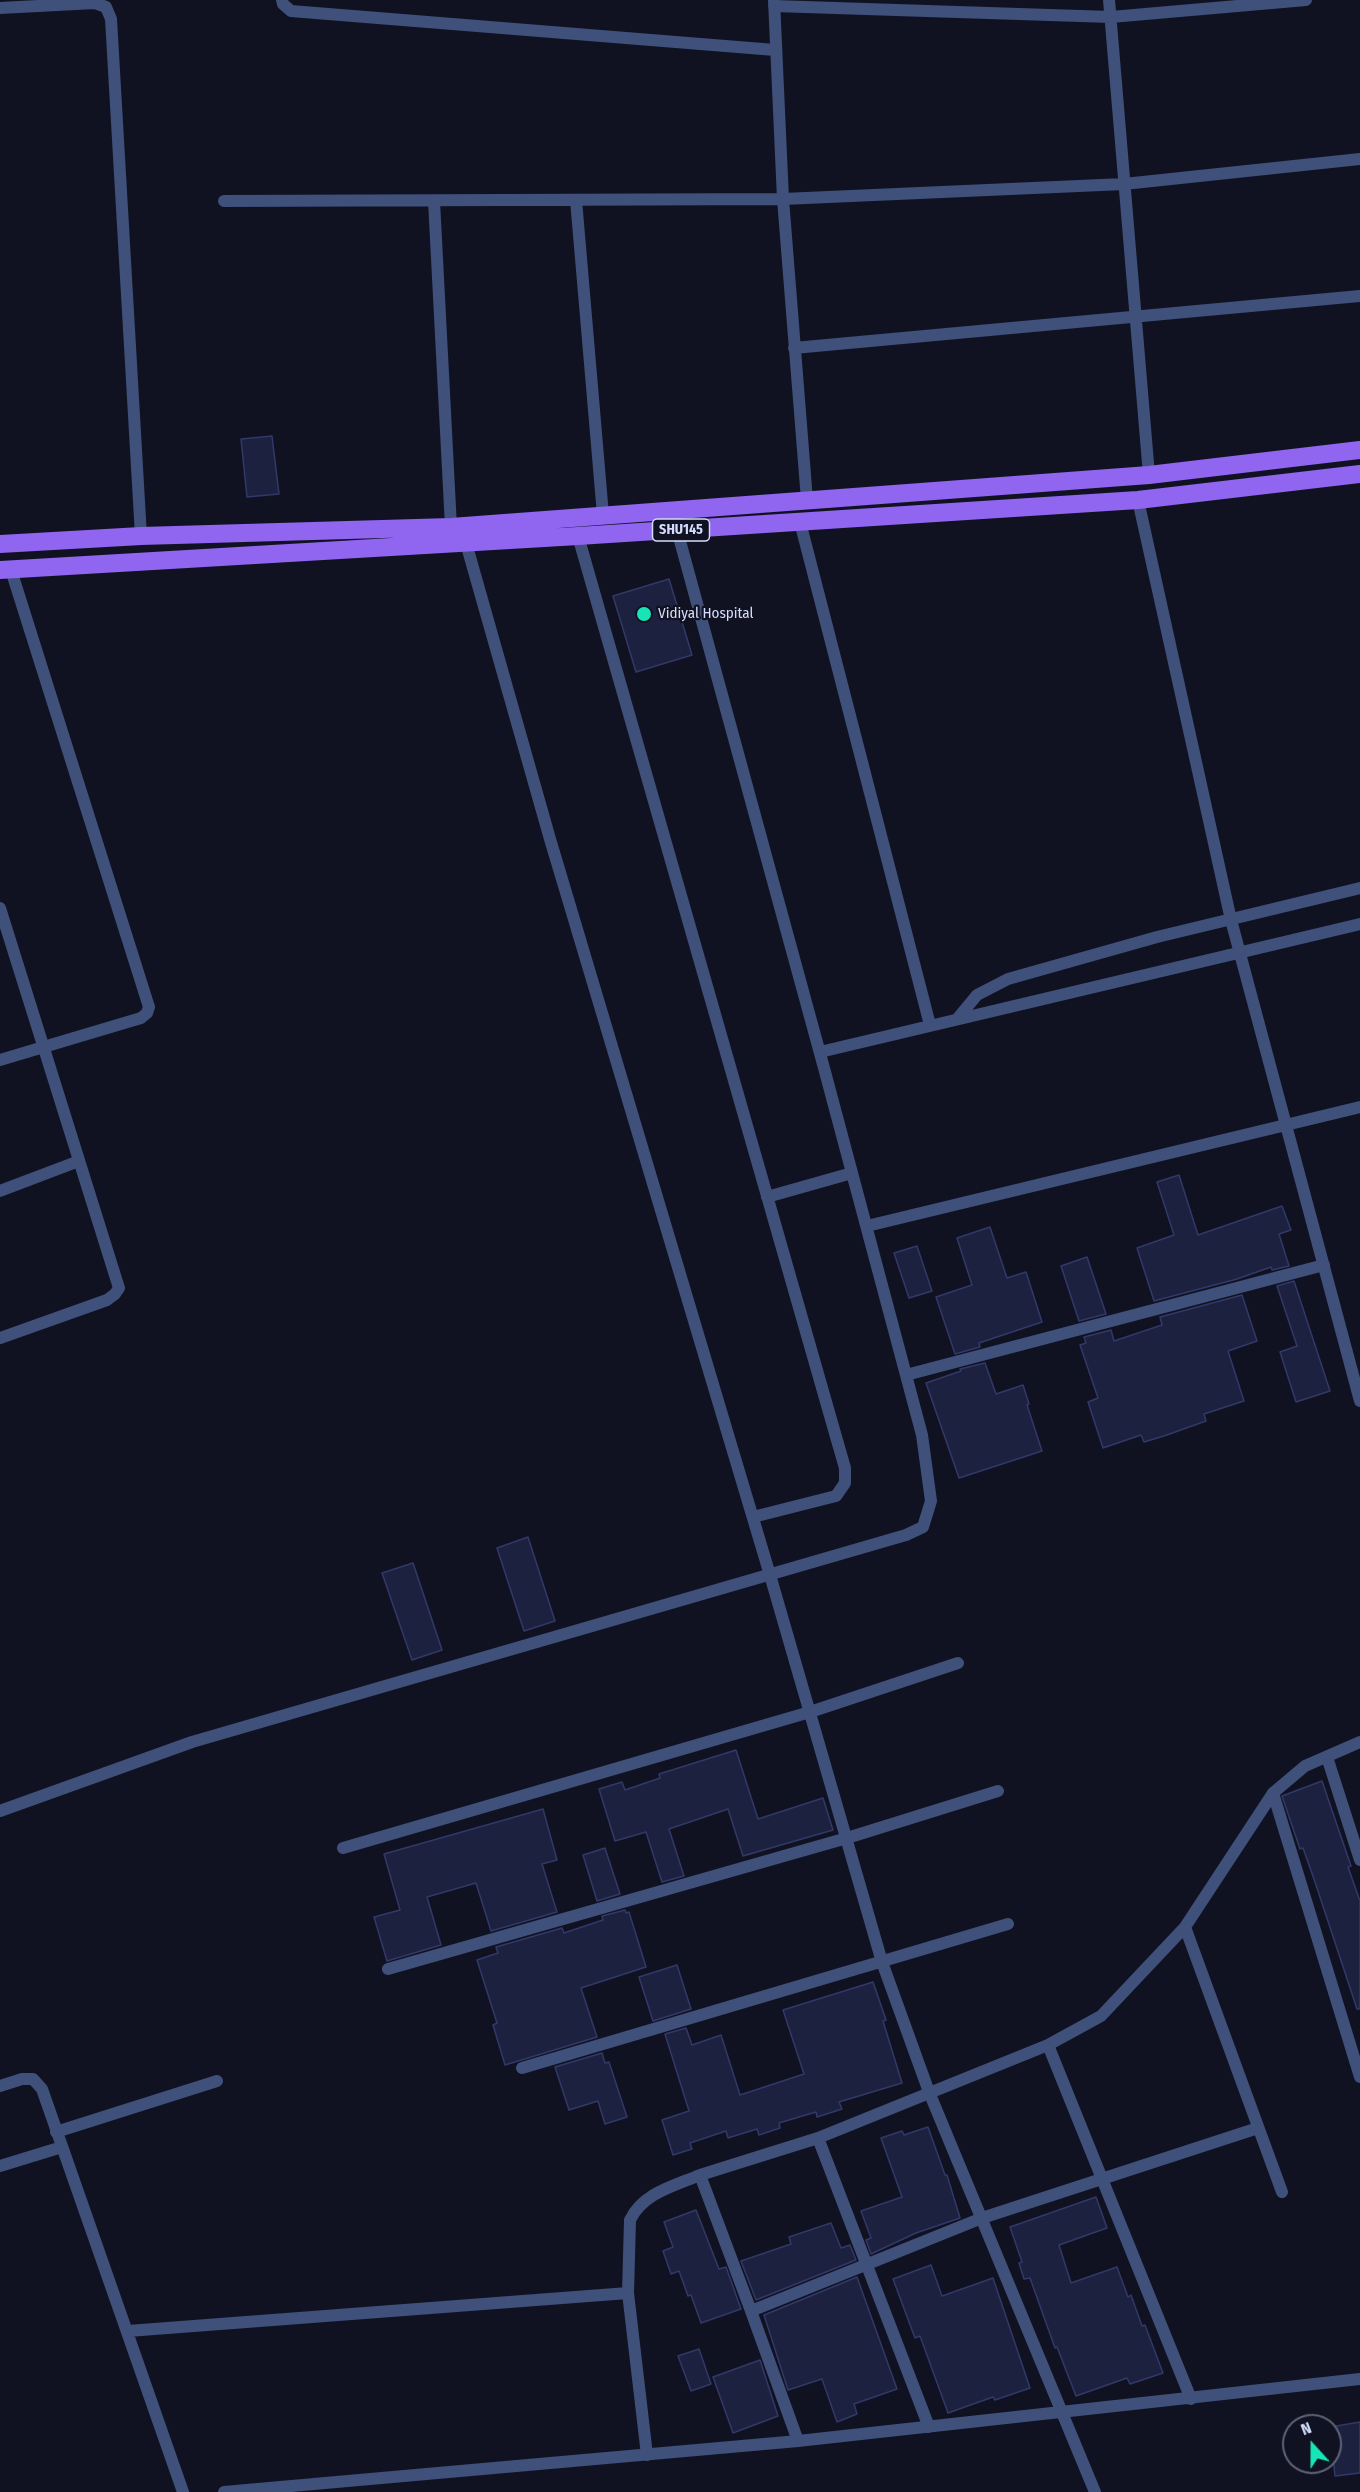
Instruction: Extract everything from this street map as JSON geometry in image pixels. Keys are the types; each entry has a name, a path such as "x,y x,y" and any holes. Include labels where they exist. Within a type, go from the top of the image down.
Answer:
{"main road":[{"path":"0,544 141,536 451,526 1149,475 1360,450"},
{"name":"SHU145","path":"5,570 1138,500 1360,474"}],"street":[{"path":"282,0 291,11 775,50"},
{"path":"1109,0 1149,475"},
{"path":"807,500 783,199 774,3 1111,17 1306,0"},
{"path":"0,8 95,3 106,7 111,19 141,536"},
{"path":"224,201 783,199 1124,184 1360,159"},
{"path":"576,200 603,515"},
{"path":"434,201 451,526"},
{"path":"794,348 1360,296"},
{"path":"1138,500 1231,920 1360,1401"},
{"path":"800,522 930,1025"},
{"path":"0,1811 192,1742 906,1535 923,1527 931,1501 922,1435 677,530"},
{"path":"578,536 845,1468 845,1484 836,1496 753,1517"},
{"path":"466,543 550,838 753,1517 882,1962 929,2092 1095,2492"},
{"path":"0,1060 141,1018 147,1013 149,1007 5,570"},
{"path":"958,1018 977,995 1008,979 1157,937 1360,888"},
{"path":"0,1338 106,1300 119,1288 1,914"},
{"path":"820,1052 1360,924"},
{"path":"867,1226 1360,1107"},
{"path":"0,1191 79,1161"},
{"path":"767,1197 852,1173"},
{"path":"906,1375 1324,1265"},
{"path":"343,1848 810,1712 958,1663"},
{"path":"647,2455 628,2293 630,2220 635,2209 644,2199 700,2175 818,2138 1048,2045 1101,2016 1185,1927 1273,1792 1305,1766 1360,1742"},
{"path":"1327,1757 1360,1860"},
{"path":"388,1969 846,1838 998,1791"},
{"path":"1273,1792 1360,2077"},
{"path":"522,2068 1008,1924"},
{"path":"1185,1927 1282,2192"},
{"path":"1048,2045 1191,2398"},
{"path":"0,2086 21,2079 33,2079 42,2089 183,2492"},
{"path":"56,2132 217,2080"},
{"path":"751,2311 982,2218 1258,2128"},
{"path":"818,2138 929,2427"},
{"path":"0,2166 62,2147"},
{"path":"700,2175 798,2441"},
{"path":"128,2331 628,2293"},
{"path":"224,2492 798,2441 1360,2379"}],"building":[{"path":"272,436 279,494 247,497 241,439"},
{"path":"669,579 692,655 636,672 613,596"},
{"path":"1179,1175 1198,1235 1282,1206 1291,1230 1279,1234 1289,1266 1272,1270 1271,1267 1237,1279 1154,1301 1137,1248 1174,1235 1157,1182"},
{"path":"990,1227 1007,1278 1026,1272 1042,1322 979,1343 980,1347 955,1354 936,1297 972,1285 957,1238"},
{"path":"917,1246 932,1291 909,1298 894,1253"},
{"path":"1087,1257 1106,1314 1079,1321 1061,1266"},
{"path":"1294,1281 1330,1391 1296,1402 1280,1352 1297,1346 1277,1286"},
{"path":"1242,1295 1257,1341 1228,1351 1244,1401 1204,1414 1206,1421 1164,1436 1144,1442 1141,1435 1103,1448 1088,1402 1098,1398 1080,1345 1086,1343 1084,1337 1111,1330 1114,1341 1162,1325 1160,1317"},
{"path":"985,1363 996,1394 1023,1385 1042,1451 959,1478 926,1383 961,1371 960,1369"},
{"path":"528,1537 555,1621 524,1631 497,1548"},
{"path":"413,1563 442,1650 412,1660 382,1573"},
{"path":"736,1750 758,1819 823,1798 833,1830 743,1856 728,1809 669,1829 684,1876 662,1882 646,1832 615,1841 599,1789 622,1782 625,1790 660,1778 659,1774"},
{"path":"1322,1781 1351,1866 1348,1867 1360,1901 1360,2009 1357,2009 1315,1882 1303,1848 1300,1849 1282,1796"},
{"path":"543,1809 557,1860 542,1864 557,1912 491,1931 476,1883 427,1897 441,1945 387,1961 374,1917 400,1910 384,1854"},
{"path":"605,1848 620,1894 597,1901 583,1855"},
{"path":"625,1910 626,1913 629,1912 646,1967 581,1988 597,2037 505,2065 493,2025 497,2023 477,1960 498,1953 496,1947 562,1928 564,1933 603,1920 602,1916"},
{"path":"677,1965 691,2009 653,2021 639,1977"},
{"path":"873,1982 886,2020 883,2021 902,2083 839,2102 842,2109 817,2117 816,2112 779,2123 780,2128 759,2135 757,2129 728,2138 726,2131 690,2143 692,2149 673,2155 662,2120 689,2111 665,2034 686,2028 692,2045 721,2035 740,2095 804,2074 783,2010"},
{"path":"602,2053 605,2063 609,2062 627,2117 605,2124 598,2101 569,2110 555,2067"},
{"path":"928,2127 945,2175 947,2175 960,2218 916,2233 871,2254 866,2240 871,2238 861,2211 902,2197 881,2138 902,2131 904,2135"},
{"path":"1096,2197 1107,2228 1059,2245 1071,2283 1117,2267 1128,2297 1131,2295 1142,2326 1145,2325 1163,2373 1130,2384 1127,2378 1076,2396 1057,2347 1055,2348 1030,2278 1024,2279 1019,2263 1022,2262 1010,2227"},
{"path":"696,2210 719,2269 726,2267 741,2309 701,2323 679,2271 671,2274 663,2251 673,2247 664,2222"},
{"path":"831,2223 841,2248 850,2245 856,2260 756,2300 741,2261 791,2244 789,2237"},
{"path":"931,2265 942,2296 993,2278 1030,2388 995,2400 993,2397 948,2413 920,2336 915,2338 893,2279"},
{"path":"857,2277 897,2389 854,2404 857,2414 837,2422 822,2379 788,2390 764,2315"},
{"path":"699,2349 711,2384 691,2391 678,2356"},
{"path":"760,2360 778,2416 733,2433 713,2377"},
{"path":"1360,2422 1360,2473 1335,2476 1335,2474 1342,2474 1342,2425"}],"place":[{"name":"Vidiyal Hospital","path":"644,614"}]}
